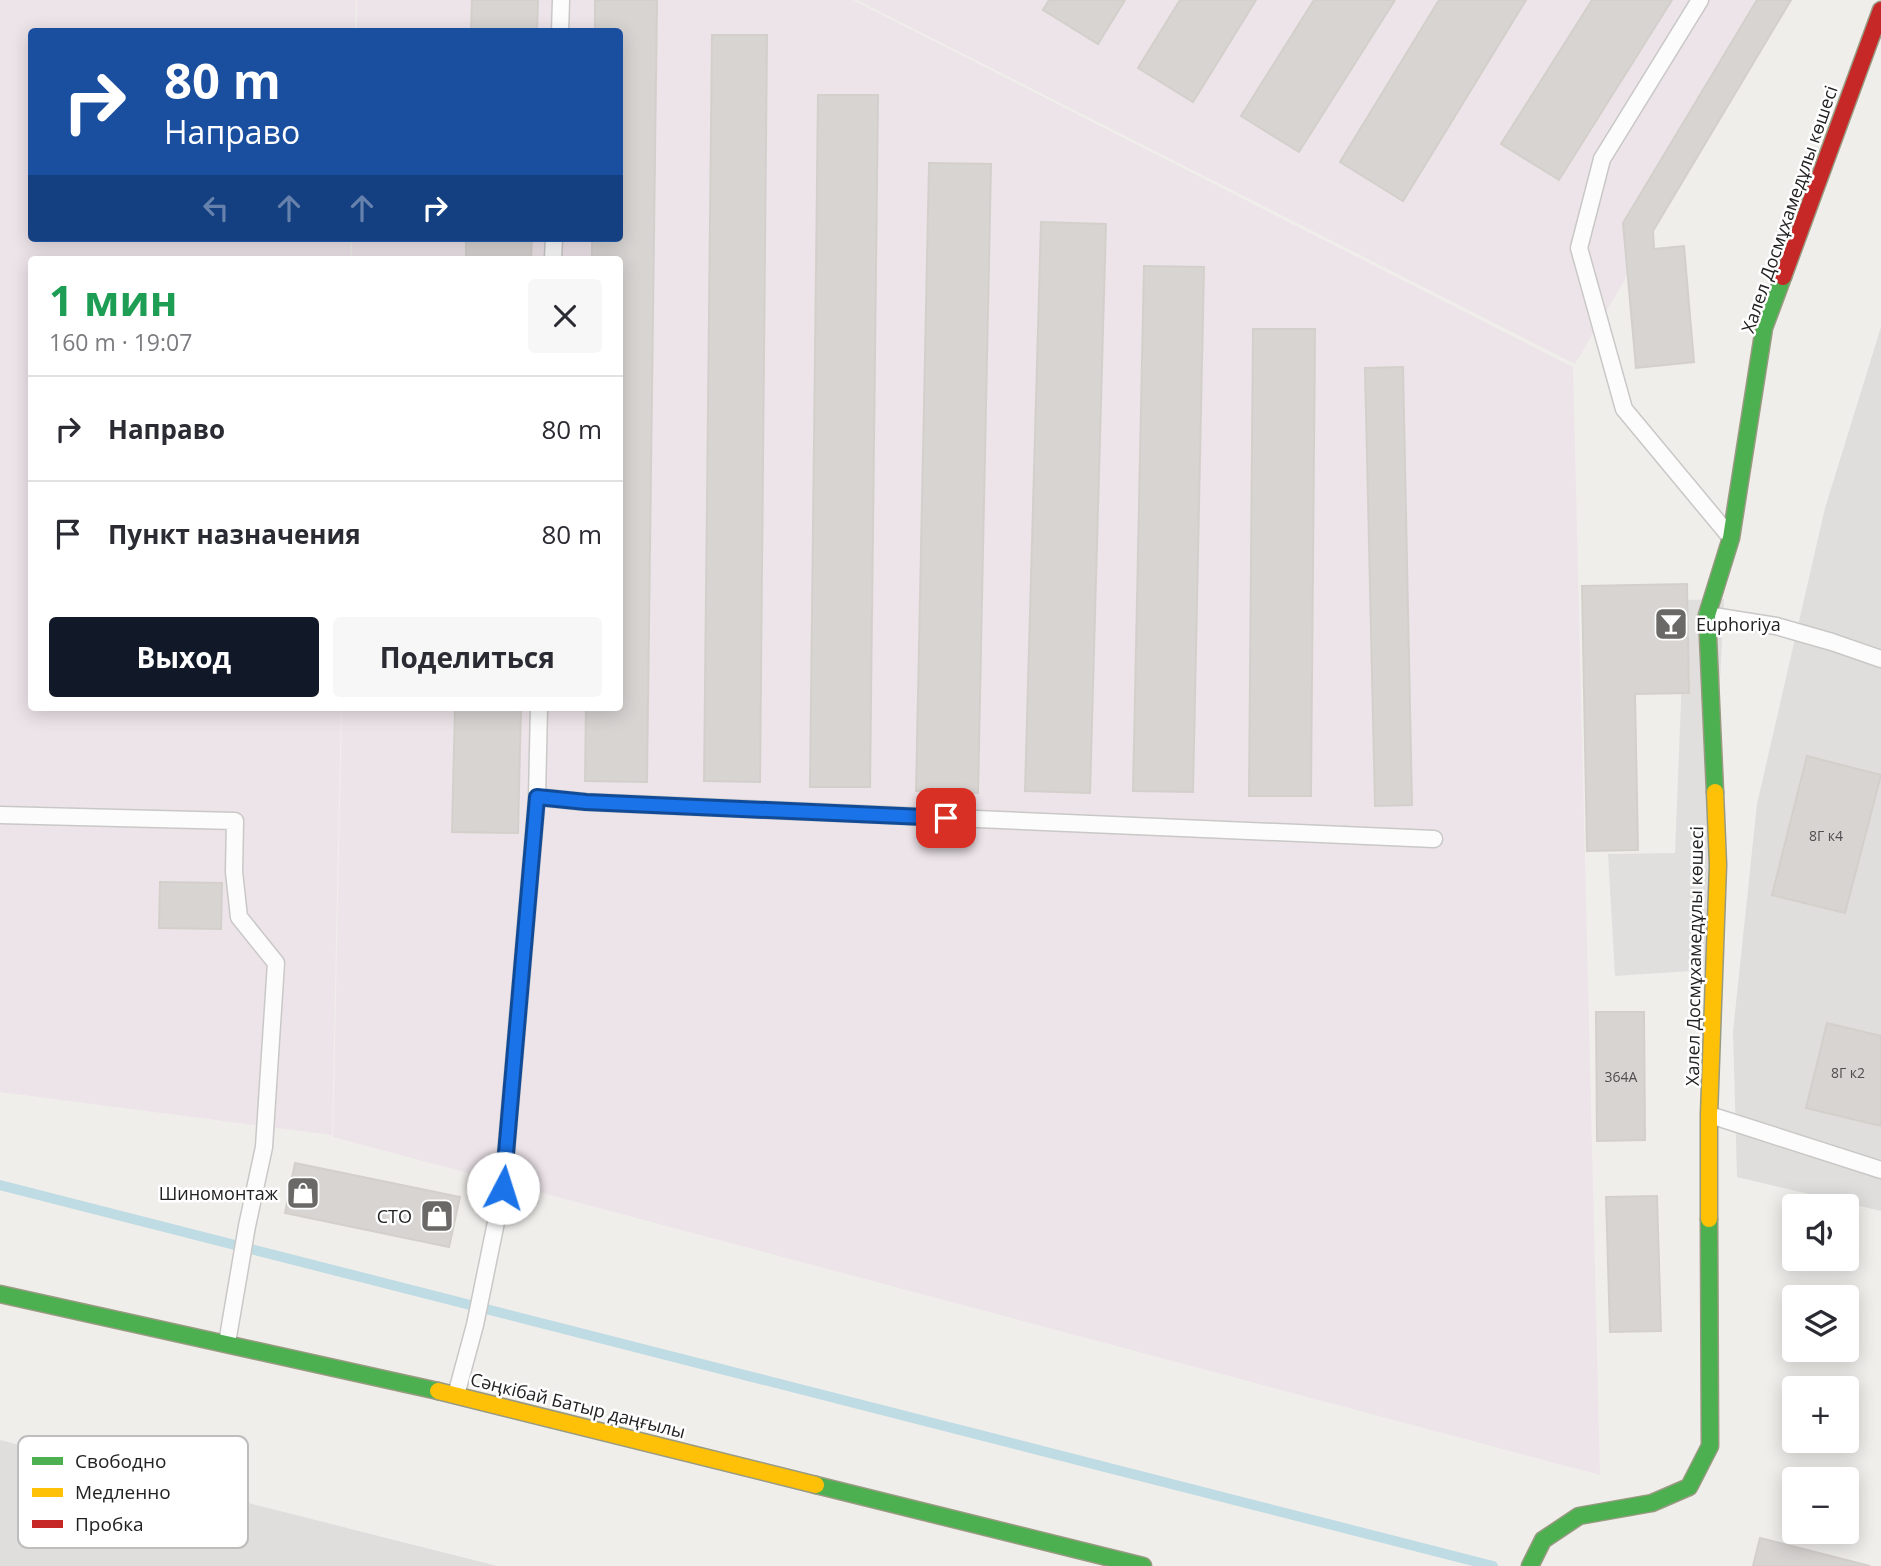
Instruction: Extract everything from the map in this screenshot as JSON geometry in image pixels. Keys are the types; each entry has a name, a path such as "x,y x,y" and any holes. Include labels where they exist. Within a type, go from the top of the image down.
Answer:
{"street":[{"name":"Халел Досмұхамедұлы көшесі","path":"1531,1564 1543,1540 1579,1516 1652,1503 1689,1487 1710,1446 1709,1115 1718,865 1707,615 1731,537 1763,328 1881,10"},
{"name":"Сәңкібай Батыр даңғылы","path":"0,1294 456,1395 1143,1566"}],"lane":[{"path":"560,28 561,0"},
{"path":"1700,0 1602,159 1579,248 1624,409 1731,537"},
{"path":"1707,615 1776,626 1881,659"},
{"path":"456,1395 475,1325 503,1188 537,797 539,711"},
{"path":"537,797 586,802 1434,839"},
{"path":"0,815 235,821 234,872 239,917 276,963 264,1147 227,1343"},
{"path":"1709,1115 1881,1170"}],"shaded area":[{"path":"0,0 356,0 355,28 28,28 28,242 351,242 350,256 28,256 28,711 341,711 332,1135 0,1092"},
{"path":"357,0 853,0 1573,367 1600,1475 333,1137 342,711 623,711 623,256 352,256 352,242 623,242 623,28 357,28"},
{"path":"857,0 1791,0 1575,364"},
{"path":"1881,327 1881,1211 1859,1206 1859,1194 1809,1194 1737,1177 1733,1032 1757,804 1825,508"},
{"path":"1724,599 1706,970 1615,976 1608,854 1675,853 1685,600"},
{"path":"0,1440 18,1445 18,1548 248,1548 248,1503 497,1566 0,1566"}],"building":[{"path":"472,0 538,0 537,28 471,28"},
{"path":"595,0 657,0 647,782 585,781 586,711 623,711 623,256 592,256 592,242 623,242 623,28 595,28"},
{"path":"1049,0 1125,0 1098,44 1043,10"},
{"path":"1180,0 1256,0 1193,102 1138,68"},
{"path":"1314,0 1395,0 1299,152 1241,116"},
{"path":"1439,0 1526,0 1403,201 1340,162"},
{"path":"1592,0 1672,0 1559,180 1501,144"},
{"path":"1757,0 1791,0 1653,231 1654,249 1684,246 1694,362 1636,368 1623,223"},
{"path":"712,35 767,35 760,782 704,781"},
{"path":"818,95 878,95 870,787 810,787"},
{"path":"929,163 991,164 978,793 916,791"},
{"path":"1041,222 1106,224 1090,793 1025,791"},
{"path":"466,242 532,242 531,256 466,256"},
{"path":"1144,266 1204,267 1193,792 1133,791"},
{"path":"1253,329 1315,329 1311,796 1249,796"},
{"path":"1403,367 1412,805 1375,806 1365,368"},
{"path":"1687,584 1689,693 1635,694 1638,850 1587,851 1582,586"},
{"path":"455,711 521,711 518,833 452,832"},
{"path":"1807,756 1881,775 1845,913 1772,895"},
{"path":"160,882 222,883 221,929 159,928"},
{"path":"1596,1012 1644,1012 1645,1140 1597,1141"},
{"path":"1827,1023 1881,1036 1881,1126 1806,1108"},
{"path":"295,1163 460,1197 449,1247 285,1213"},
{"path":"1657,1196 1661,1331 1610,1332 1606,1197"},
{"path":"1760,1538 1870,1566 1753,1566"}],"waterway":[{"path":"0,1185 1493,1566"}],"traffic: fast":[{"path":"1715,792 1707,615 1731,538 1764,328 1783,277"},
{"path":"1530,1566 1543,1540 1579,1516 1652,1503 1689,1487 1710,1446 1709,1219"},
{"path":"0,1294 438,1391"},
{"path":"816,1485 1143,1566"}],"traffic: slow":[{"path":"1709,1219 1709,1115 1718,865 1715,792"},
{"path":"438,1391 816,1485"}],"traffic: jam":[{"path":"1783,277 1881,10"}],"place":[{"name":"Euphoriya","path":"1671,624"},
{"name":"Шиномонтаж","path":"303,1193"},
{"name":"СТО","path":"437,1216"}],"route":[{"path":"503,1188 537,797 586,802 946,818"}]}
